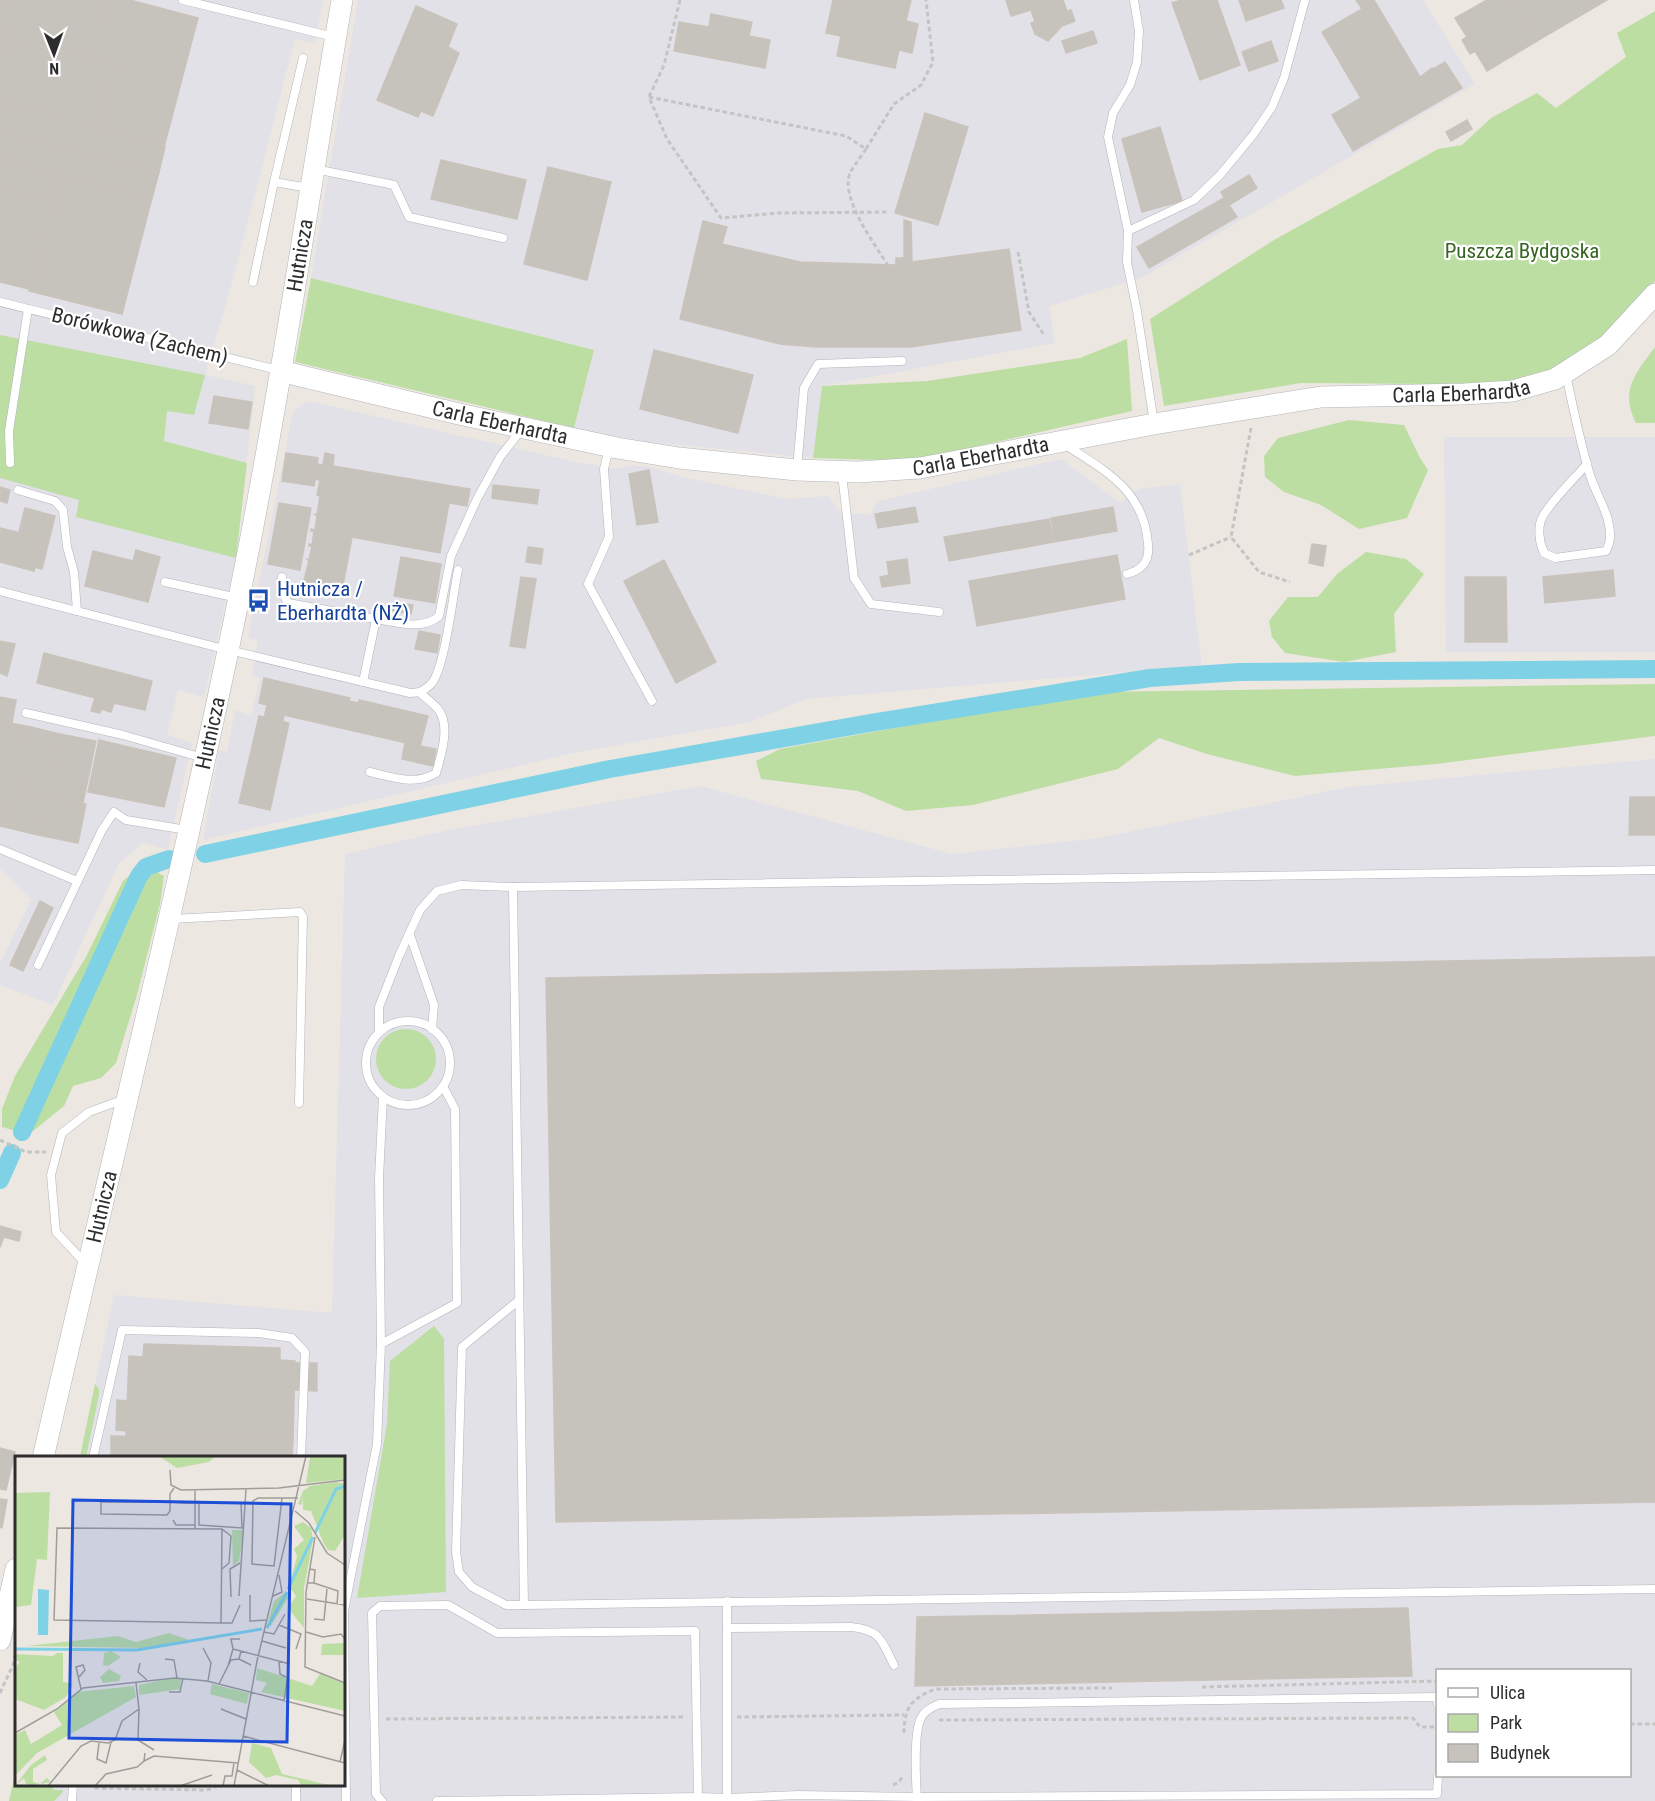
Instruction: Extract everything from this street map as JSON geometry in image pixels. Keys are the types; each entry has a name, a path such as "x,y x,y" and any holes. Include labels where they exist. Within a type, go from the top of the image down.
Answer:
{"street":[{"name":"Hutnicza","path":"42,1456 189,831 239,598 280,371 342,0"},
{"name":"Carla Eberhardta","path":"280,371 609,447 679,458 841,472 920,468 1154,424 1321,397 1513,391 1555,379 1608,345 1655,294"},
{"path":"0,1640 15,1573"}],"lane":[{"path":"183,0 336,37"},
{"path":"1134,0 1138,31 1137,62 1130,85 1113,113 1108,137 1128,231 1127,262 1137,311 1154,424"},
{"path":"1128,231 1194,200 1220,175 1253,135 1272,107 1284,78 1305,0"},
{"path":"253,282 303,58"},
{"path":"274,182 312,179 394,185 409,217 503,238"},
{"name":"Borówkowa (Zachem)","path":"0,302 280,371"},
{"path":"10,463 9,431 28,309"},
{"path":"797,470 804,388 818,364 902,361"},
{"path":"1566,373 1587,464 1606,516 1611,538 1606,551 1555,558 1544,553 1540,544 1539,533 1542,517 1587,464"},
{"path":"282,577 281,590 288,603 376,619 424,624 433,621 439,616 451,556 477,499 494,468 522,428"},
{"path":"1061,441 1107,472 1124,487 1139,506 1146,524 1149,547 1147,560 1139,571 1127,574"},
{"path":"609,447 604,469 609,537 588,584 652,701"},
{"path":"841,472 854,578 872,604 939,612"},
{"path":"18,490 55,501 63,510 67,546 74,572 77,611"},
{"path":"0,591 228,650 410,693 420,693 432,683 440,666 458,570"},
{"path":"165,582 239,598"},
{"path":"363,682 376,619"},
{"path":"370,772 415,781 427,779 436,773 441,756 443,720 439,710 420,693"},
{"path":"26,713 123,735 204,758"},
{"path":"38,965 102,830 114,812 126,820 189,831"},
{"path":"0,849 77,881"},
{"path":"379,1032 379,1007 420,910 437,891 461,885 513,887 1655,870"},
{"path":"513,887 524,1605"},
{"path":"168,920 300,912 303,917 299,1103"},
{"path":"410,935 434,1005 432,1029"},
{"path":"404,1021 419,1022 432,1029 442,1038 449,1051 450,1066 447,1080 439,1092 428,1101 414,1106 401,1106 377,1093 369,1082 365,1069 368,1049 379,1032 390,1024 404,1021"},
{"path":"381,1344 457,1303 455,1109 443,1086"},
{"path":"345,1606 377,1444 381,1344 379,1178 383,1097"},
{"path":"87,1265 56,1232 51,1175 62,1133 89,1112 126,1098"},
{"path":"519,1300 462,1347 456,1552 459,1572 472,1587 506,1605 1655,1589"},
{"path":"93,1456 122,1330 259,1333 292,1338 305,1352 301,1456"},
{"path":"727,1601 727,1800"},
{"path":"382,1801 376,1794 372,1613 380,1606 420,1605 448,1605 497,1633 695,1631 698,1797"},
{"path":"727,1628 851,1627 868,1629 878,1636 894,1665"},
{"path":"917,1799 917,1734 921,1717 929,1708 939,1704 1436,1697"},
{"path":"345,1706 346,1801"},
{"path":"437,1801 698,1797 727,1800 798,1795 917,1799 1437,1794 1437,1777"},
{"path":"72,1801 73,1786"}],"path":[{"path":"680,0 664,65 649,98 667,138 721,218 778,213 889,212"},
{"path":"887,264 854,212 849,175 894,104 921,85 933,62 926,0"},
{"path":"649,98 846,136 866,149"},
{"path":"1018,252 1029,312 1044,335"},
{"path":"1254,408 1231,537 1259,572 1290,582"},
{"path":"1188,555 1231,537"},
{"path":"0,1140 26,1152 57,1153"},
{"path":"0,1693 13,1665 15,1655"},
{"path":"726,1717 904,1715"},
{"path":"373,1720 696,1716"},
{"path":"939,1720 1413,1718 1420,1727 1436,1727"},
{"path":"1631,1724 1655,1724"},
{"path":"90,1786 94,1788 204,1790 217,1786"}],"shaded area":[{"path":"0,0 323,0 315,44 295,39 230,290 205,375 255,386 236,558 204,697 178,690 167,735 192,743 168,850 143,843 119,863 53,1005 0,985 0,963 31,900 0,869"},
{"path":"358,0 1423,0 1475,84 1143,277 1049,306 1055,343 822,386 813,458 649,442 574,428 594,350 311,278"},
{"path":"308,401 576,462 616,469 646,466 683,477 786,499 828,496 842,514 870,514 878,501 1061,459 1120,503 1139,489 1180,484 1202,666 806,699 750,722 578,752 203,840 219,750 227,752 235,710 251,715 260,678 252,675 258,641 248,638 293,411"},
{"path":"1444,437 1655,437 1655,652 1446,652"},
{"path":"1655,759 1655,1801 31,1801 34,1786 345,1786 345,1456 80,1456 114,1295 332,1313 345,854 449,830 700,786 952,854 1099,838 1349,787"}],"green space":[{"name":"Puszcza Bydgoska","path":"1655,11 1655,281 1596,352 1519,382 1301,383 1164,406 1150,319 1274,240 1438,149 1462,145 1491,118 1537,93 1556,108 1626,57 1617,33"},
{"path":"311,278 594,350 574,428 295,362"},
{"path":"0,335 205,375 194,415 167,411 164,441 247,463 236,558 76,517 79,500 0,478"},
{"path":"1127,339 1132,411 913,461 813,458 822,386 927,381 1080,358"},
{"path":"1655,347 1655,423 1636,423 1629,401 1632,382"},
{"path":"1349,420 1404,425 1428,470 1407,518 1359,529 1321,505 1284,492 1265,477 1264,456 1278,438"},
{"path":"1366,552 1406,559 1424,574 1394,614 1396,652 1344,662 1285,653 1272,637 1269,621 1288,597 1318,597 1337,574"},
{"path":"1655,684 1655,736 1436,764 1295,776 1207,754 1159,738 1118,769 973,805 906,811 858,791 761,779 756,761 780,749 1092,692"},
{"path":"143,864 164,876 160,904 137,995 116,1063 101,1078 73,1086 64,1106 33,1131 16,1131 2,1127 2,1109 15,1076 87,955 123,881"},
{"path":"400,1029 412,1029 423,1034 431,1042 436,1059 434,1071 423,1084 412,1089 400,1089 389,1084 381,1076 376,1065 376,1053 381,1042 389,1034"},
{"path":"434,1326 444,1339 446,1592 357,1598 387,1424 390,1361"},
{"path":"95,1384 99,1389 99,1395 86,1456 80,1456"},
{"path":"15,1774 15,1786 53,1786 53,1790 63,1790 54,1801 9,1801"}],"building":[{"path":"0,0 105,0 90,59 6,38 7,33 0,31"},
{"path":"105,0 130,0 198,18 164,147 97,130 114,65 90,59"},
{"path":"833,0 911,0 906,21 918,24 912,53 899,50 895,68 837,56 841,36 826,33"},
{"path":"1006,0 1063,0 1067,11 1071,10 1075,21 1062,26 1048,41 1035,34 1031,23 1035,22 1031,10 1011,16"},
{"path":"1181,0 1217,0 1240,65 1200,80 1172,3"},
{"path":"1239,0 1281,0 1284,8 1246,21"},
{"path":"1356,0 1374,0 1420,77 1445,62 1462,88 1353,151 1332,115 1361,98 1322,32 1362,9"},
{"path":"1487,0 1514,0 1537,41 1487,71 1475,51 1470,54 1462,40 1467,37 1455,18"},
{"path":"1514,0 1607,0 1537,41"},
{"path":"416,6 457,24 448,47 459,53 433,116 421,111 418,117 377,100"},
{"path":"711,14 752,22 749,36 770,40 765,68 674,51 679,22 709,27"},
{"path":"0,29 8,31 0,63"},
{"path":"1093,31 1097,43 1066,53 1062,41"},
{"path":"6,38 114,65 97,126 0,102 0,63"},
{"path":"1271,41 1278,61 1249,71 1242,52"},
{"path":"0,102 97,126 97,130 165,147 159,172 0,132"},
{"path":"925,113 968,127 938,225 895,213"},
{"path":"1467,120 1472,129 1451,141 1446,132"},
{"path":"1160,127 1182,201 1142,212 1122,139"},
{"path":"0,132 159,172 152,198 0,159"},
{"path":"0,159 59,174 52,201 0,189"},
{"path":"441,160 526,180 517,219 431,199"},
{"path":"548,167 611,182 587,280 524,264"},
{"path":"59,174 152,198 122,314 29,291"},
{"path":"1249,175 1257,188 1229,205 1237,217 1149,268 1137,247 1224,198 1221,192"},
{"path":"0,189 52,201 29,289 0,282"},
{"path":"904,220 911,222 912,262 1009,249 1021,330 911,347 816,347 780,344 680,319 703,221 727,227 722,244 800,262 896,265 896,258 904,258"},
{"path":"654,350 753,375 738,433 640,409"},
{"path":"214,396 252,402 248,429 209,423"},
{"path":"286,453 318,458 314,486 282,481"},
{"path":"325,453 334,455 333,466 470,489 467,506 449,503 440,553 352,537 342,591 303,584 309,561 306,559 309,560 312,546 309,546 309,544 312,545 314,531 311,529 315,530 317,516 314,514 317,515 320,480 303,478 306,462 323,465"},
{"path":"649,470 658,522 637,525 629,474"},
{"path":"493,485 539,490 537,504 492,498"},
{"path":"0,487 10,490 7,503 0,501"},
{"path":"279,503 311,508 300,570 268,564"},
{"path":"915,507 918,522 878,528 875,514"},
{"path":"1113,507 1117,531 1055,542 1051,518"},
{"path":"25,508 55,516 42,569 34,567 42,538 19,532"},
{"path":"1049,519 1054,542 949,561 944,537"},
{"path":"0,528 42,538 34,571 0,562"},
{"path":"1312,544 1326,546 1323,566 1309,563"},
{"path":"528,547 543,549 541,564 526,562"},
{"path":"136,550 160,557 148,602 85,586 93,551 133,561"},
{"path":"1117,555 1125,599 977,626 969,581"},
{"path":"401,557 441,564 435,603 394,596"},
{"path":"907,559 910,583 882,587 880,577 889,575 887,562"},
{"path":"664,560 716,662 676,683 624,581"},
{"path":"1613,570 1615,596 1545,603 1543,577"},
{"path":"521,577 536,579 525,648 510,646"},
{"path":"1465,577 1506,577 1507,642 1465,642"},
{"path":"394,602 413,605 411,614 392,611"},
{"path":"419,631 440,635 437,653 415,649"},
{"path":"0,641 15,644 7,676 0,673"},
{"path":"44,653 152,681 145,710 114,703 111,712 101,709 100,713 91,711 95,698 37,683"},
{"path":"264,678 350,698 349,701 358,703 359,700 428,716 420,746 284,715 283,722 264,718 267,705 259,703"},
{"path":"0,697 16,700 12,723 0,721"},
{"path":"259,716 289,723 270,810 239,803"},
{"path":"0,721 31,727 9,828 0,826"},
{"path":"31,727 60,734 46,796 17,790"},
{"path":"60,734 96,741 83,803 46,796"},
{"path":"99,740 176,758 164,807 88,792"},
{"path":"405,743 436,749 433,766 402,759"},
{"path":"17,790 53,797 49,814 42,813 38,835 9,828"},
{"path":"53,797 86,804 78,843 38,835 42,813 49,814"},
{"path":"1630,797 1655,797 1655,835 1629,835"},
{"path":"40,901 53,908 23,971 10,965"},
{"path":"1655,957 1655,1502 556,1522 546,978"},
{"path":"0,1226 21,1232 19,1241 4,1237 0,1247"},
{"path":"144,1344 280,1348 280,1360 295,1361 293,1440 126,1436 129,1356 143,1357"},
{"path":"295,1363 317,1363 317,1391 294,1390"},
{"path":"117,1400 127,1401 127,1431 116,1430"},
{"path":"111,1436 293,1440 292,1456 111,1456"},
{"path":"0,1448 15,1452 6,1490 0,1489"},
{"path":"0,1499 7,1500 2,1528 0,1527"},
{"path":"1408,1608 1412,1676 915,1686 917,1617"}],"waterway":[{"path":"205,854 610,769 870,723 1150,678 1239,672 1655,669"},
{"path":"22,1132 139,876 146,867 169,859"},
{"path":"0,1180 12,1153"}],"place":[{"name":"Hutnicza / Eberhardta (NŻ)","path":"259,601"}]}
